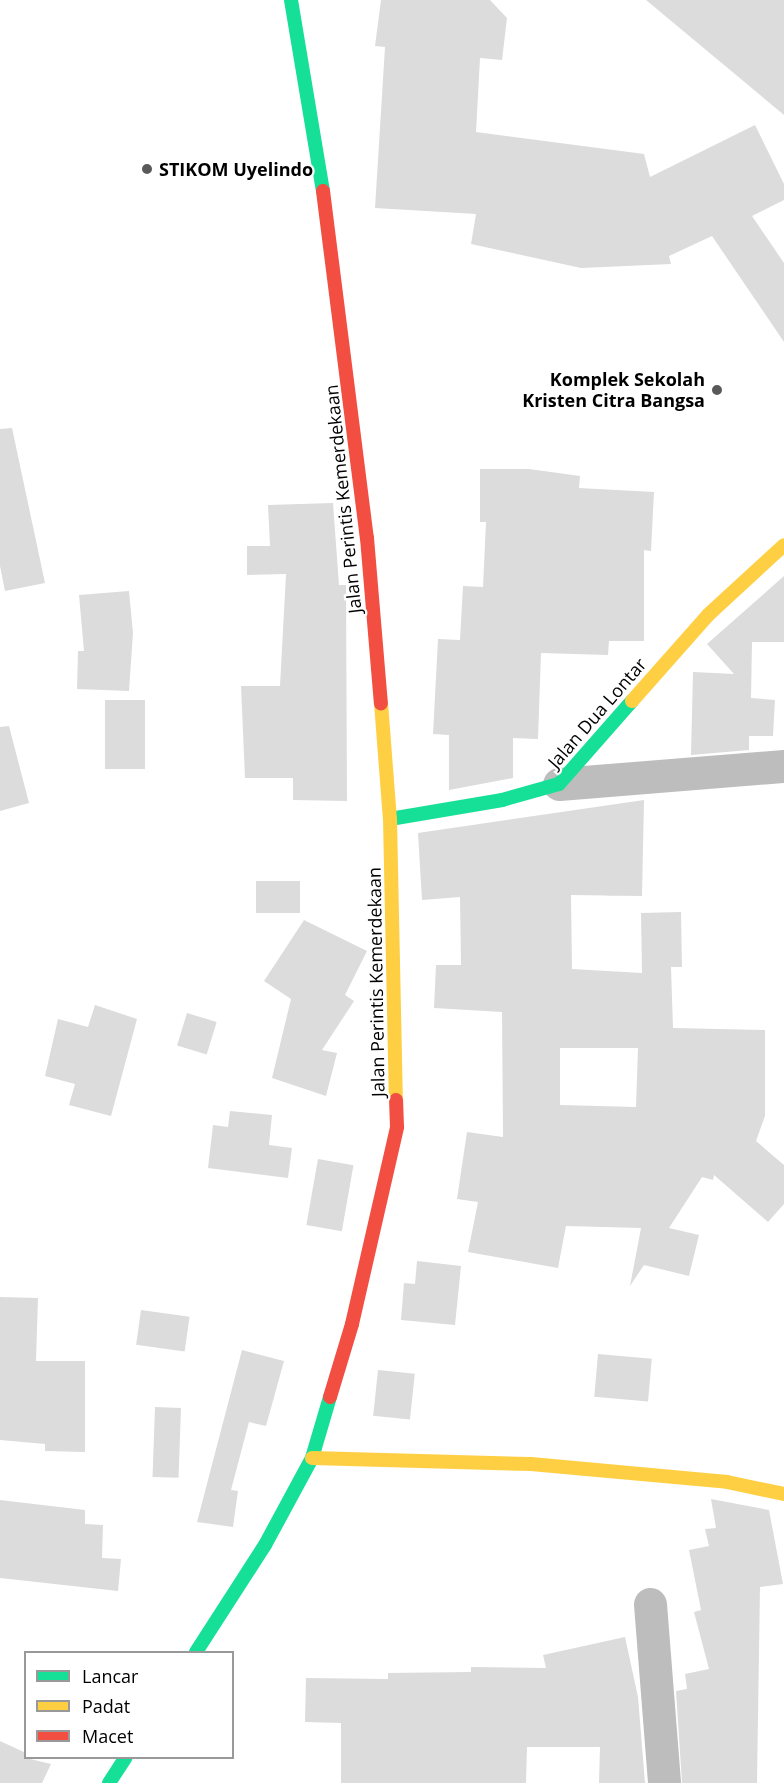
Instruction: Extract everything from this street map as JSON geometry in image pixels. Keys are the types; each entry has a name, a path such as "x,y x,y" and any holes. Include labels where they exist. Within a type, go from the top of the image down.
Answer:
{"street":[{"name":"Jalan Perintis Kemerdekaan","path":"197,1651 259,1555 312,1458 352,1324 397,1127 390,819 366,526 321,174 291,0"},
{"name":"Jalan Dua Lontar","path":"390,819 502,800 559,784 708,615 784,545"},
{"path":"559,784 784,766"},
{"path":"312,1458 531,1464 727,1482 784,1494"},
{"path":"650,1604 664,1783"},
{"path":"109,1783 124,1759"}],"building":[{"path":"381,0 490,0 507,18 502,60 480,58 476,132 644,154 650,177 755,125 784,184 784,200 752,216 784,263 784,342 712,236 669,256 671,264 581,268 471,244 476,214 375,208 385,47 375,46"},
{"path":"646,0 784,0 784,115"},
{"path":"12,428 45,583 5,591 0,566 0,429"},
{"path":"480,469 529,469 580,476 579,488 654,492 651,551 644,550 644,641 609,641 608,655 541,653 538,739 513,738 513,778 449,790 449,735 433,734 438,639 460,640 463,586 483,587 486,522 480,522"},
{"path":"333,503 339,585 346,585 347,801 293,800 293,778 245,778 241,686 280,686 286,574 247,575 247,546 270,546 268,505"},
{"path":"784,576 784,642 752,642 751,698 775,700 773,736 749,736 749,750 691,755 693,672 734,674 707,644"},
{"path":"129,591 133,633 129,691 77,689 78,651 84,651 79,595"},
{"path":"105,700 145,700 145,769 105,769"},
{"path":"9,726 29,803 0,811 0,727"},
{"path":"644,800 642,896 571,895 572,969 642,973 641,913 681,912 682,967 671,967 673,1028 765,1030 765,1116 756,1141 784,1165 784,1204 768,1222 714,1175 713,1180 702,1177 669,1228 699,1235 689,1276 644,1265 630,1286 641,1228 566,1226 558,1268 468,1252 478,1202 457,1199 467,1132 503,1137 502,1012 434,1008 436,965 461,965 460,897 422,900 418,833","holes":["560,1048 638,1048 636,1107 560,1105"]},
{"path":"256,881 300,881 300,913 256,913"},
{"path":"304,920 367,951 345,995 354,1001 322,1050 337,1053 326,1096 272,1078 291,999 264,981"},
{"path":"95,1005 137,1019 111,1116 69,1105 75,1084 45,1076 58,1019 88,1027"},
{"path":"187,1013 217,1022 207,1055 177,1046"},
{"path":"230,1111 272,1115 269,1145 292,1148 288,1178 208,1168 213,1125 228,1127"},
{"path":"318,1159 353,1165 342,1231 306,1225"},
{"path":"417,1261 461,1266 455,1325 401,1320 404,1283 415,1284"},
{"path":"0,1297 38,1298 36,1361 85,1361 85,1452 45,1451 45,1444 0,1440"},
{"path":"141,1310 190,1317 185,1351 136,1345"},
{"path":"242,1350 284,1361 266,1426 249,1422 231,1490 238,1491 233,1527 197,1522"},
{"path":"598,1354 652,1359 648,1402 594,1397"},
{"path":"378,1370 415,1374 410,1420 373,1416"},
{"path":"155,1407 181,1408 179,1478 153,1477"},
{"path":"711,1499 769,1510 783,1584 760,1587 757,1783 682,1783 676,1691 687,1689 685,1674 709,1669 694,1612 701,1610 689,1550 709,1546 705,1529 716,1528"},
{"path":"0,1500 85,1510 85,1524 103,1525 102,1558 121,1559 118,1591 0,1578"},
{"path":"625,1637 638,1697 645,1783 599,1783 600,1747 527,1747 526,1783 341,1783 341,1723 305,1722 306,1678 388,1679 388,1673 471,1672 471,1667 546,1668 543,1655"},
{"path":"0,1741 24,1752 24,1759 51,1764 42,1783 0,1783"}],"traffic: fast":[{"path":"291,0 323,191"},
{"path":"390,819 502,800 559,784 632,701"},
{"path":"197,1651 265,1545 312,1458 330,1397"},
{"path":"109,1783 124,1759"}],"traffic: slow":[{"path":"632,701 708,615 784,545"},
{"path":"381,703 390,819 396,1100"},
{"path":"312,1458 531,1464 727,1482 784,1494"}],"traffic: jam":[{"path":"323,191 367,538 381,703"},
{"path":"330,1397 352,1324 397,1127 396,1100"}],"place":[{"name":"STIKOM Uyelindo","path":"147,169"},
{"name":"Komplek Sekolah Kristen Citra Bangsa","path":"717,390"}]}
